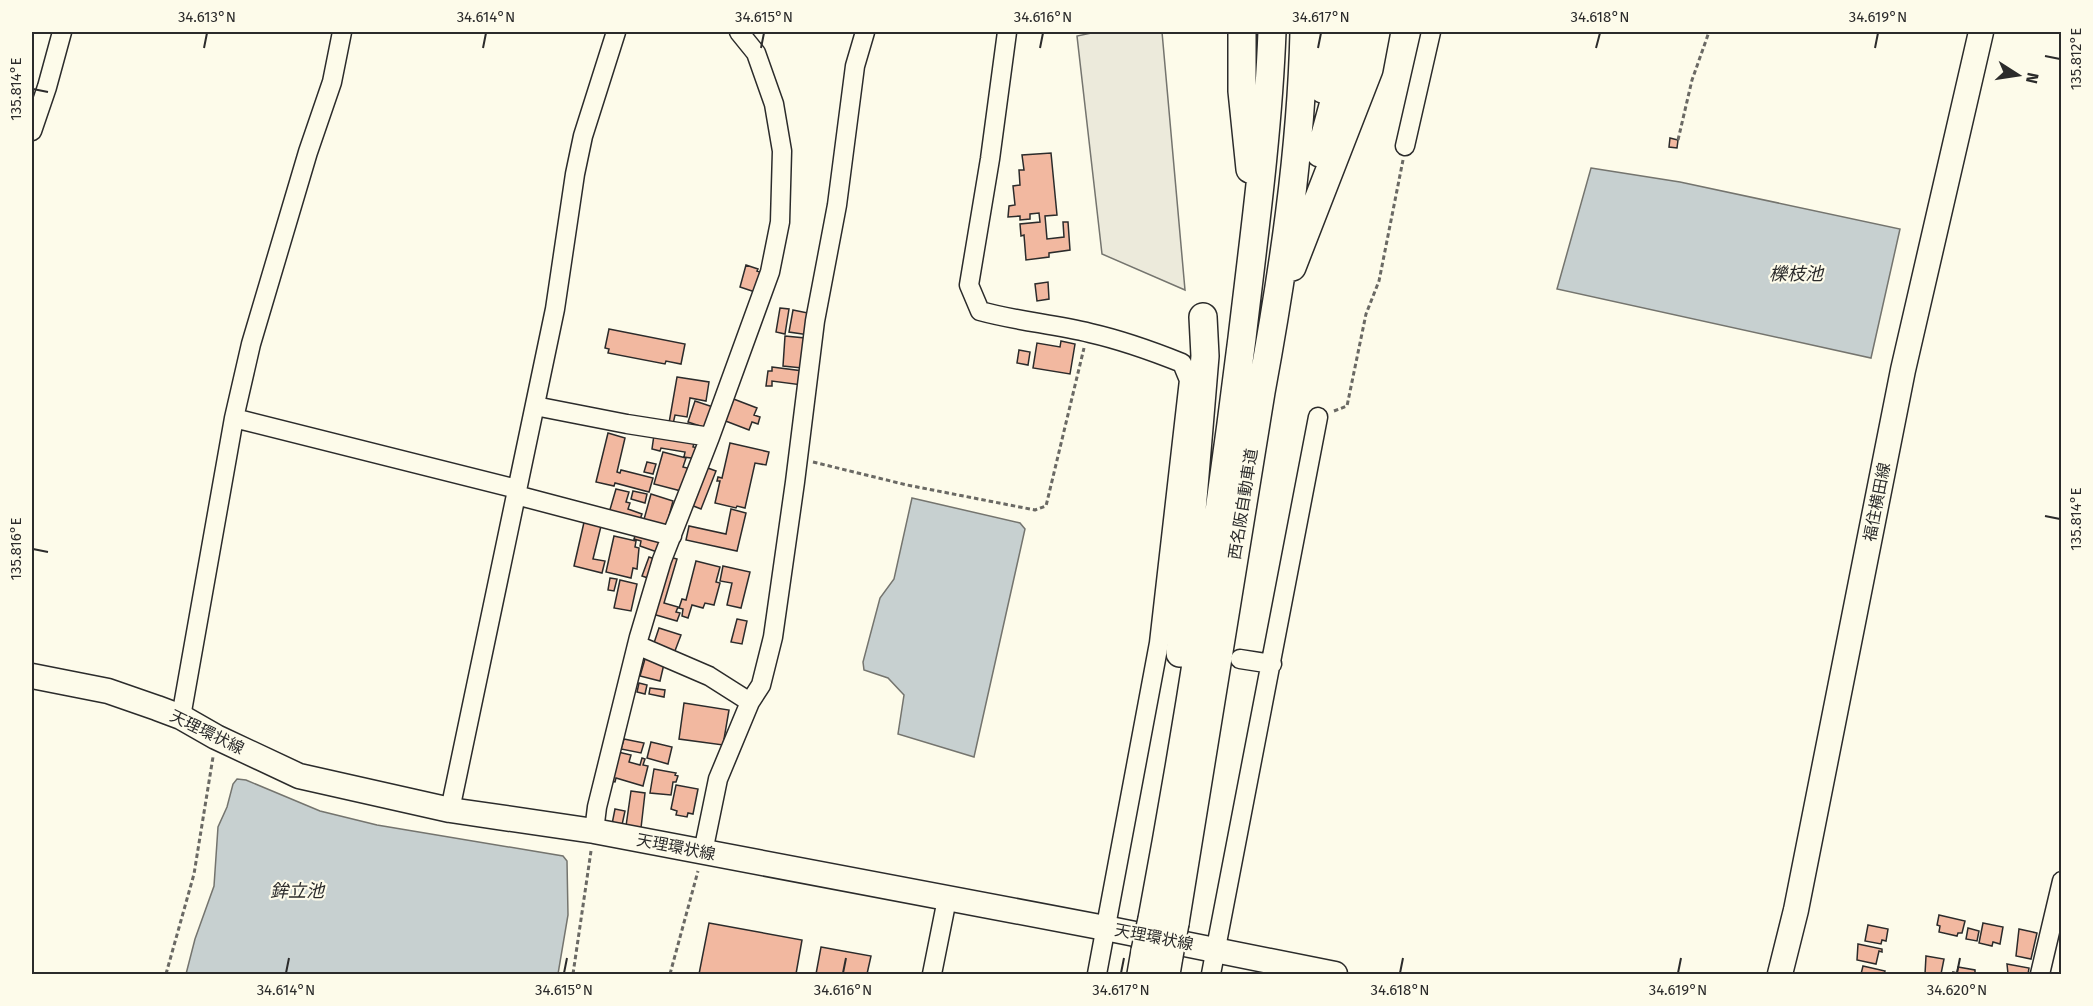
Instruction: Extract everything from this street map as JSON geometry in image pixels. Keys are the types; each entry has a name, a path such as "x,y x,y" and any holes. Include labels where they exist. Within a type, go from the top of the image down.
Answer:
{"highway":[{"path":"1224,32 1250,158"},
{"path":"1232,32 1233,83"},
{"path":"1242,32 1242,91 1250,158 1253,248"},
{"path":"1252,32 1253,248"},
{"path":"1253,248 1263,32"},
{"name":"西名阪自動車道","path":"1163,921 1167,838 1228,456 1269,101 1272,32"},
{"name":"西名阪自動車道","path":"1155,964 1277,304 1299,118 1304,32"},
{"path":"1277,304 1315,95 1319,32"},
{"path":"1277,304 1326,77 1329,32"},
{"path":"1277,304 1342,32"},
{"path":"1277,304 1351,40 1351,32"},
{"path":"1277,304 1362,32"},
{"path":"1277,304 1369,69 1376,32"},
{"path":"1167,838 1160,814 1179,668 1205,356 1203,317"}],"main road":[{"name":"福住横田線","path":"1780,975 1799,898 1903,370 1981,32"},
{"name":"天理環状線","path":"32,676 108,691 181,717 216,737 299,776 450,810 594,831 1215,949 1335,975"}],"street":[{"path":"32,130 62,32"},
{"path":"181,717 234,418 255,332 308,152 332,82 342,32"},
{"path":"450,810 555,309 581,145 616,32"},
{"path":"594,831 597,807 637,645 662,560 770,272 780,222 782,151 774,104 756,53 739,32"},
{"path":"703,852 718,779 750,702 761,685 773,637 814,321 837,205 855,66 866,32"},
{"path":"1007,32 990,159 969,285 980,311 1003,318 1088,332 1142,347 1182,363 1189,380 1163,643 1097,975"},
{"path":"1405,146 1431,32"},
{"path":"535,406 710,437"},
{"path":"1211,975 1318,417"},
{"path":"234,418 516,492 672,537"},
{"path":"637,645 709,676 750,702"},
{"path":"1240,659 1272,664"},
{"path":"2040,975 2061,880"},
{"path":"932,975 948,898"}],"path":[{"path":"1678,140 1692,81 1709,32"},
{"path":"1318,417 1347,406 1366,314 1379,281 1405,146"},
{"path":"798,458 907,485 1035,510 1046,506 1088,332"},
{"path":"166,975 194,874 216,737"},
{"path":"573,975 594,831"},
{"path":"670,975 703,852"}],"shaded area":[{"path":"1096,32 1162,32 1185,290 1102,254 1077,36"}],"water":[{"name":"櫟枝池","path":"1591,168 1680,182 1900,229 1871,358 1557,289"},
{"path":"912,498 1020,523 1025,529 974,757 898,734 904,695 888,678 864,670 863,662 880,598 894,579"},
{"name":"鉾立池","path":"237,779 246,780 320,811 377,825 563,856 567,861 568,915 558,974 186,974 195,939 214,886 218,827 227,807 233,784"}],"building":[{"path":"1670,138 1678,140 1677,148 1669,147"},
{"path":"1051,153 1057,215 1045,216 1047,239 1064,237 1063,222 1068,222 1070,250 1049,253 1049,257 1026,260 1024,235 1021,236 1020,224 1040,222 1039,213 1030,214 1030,219 1020,220 1020,216 1008,217 1009,206 1015,205 1013,186 1020,185 1019,170 1024,170 1022,155"},
{"path":"746,265 760,272 755,292 740,287"},
{"path":"1048,282 1049,299 1037,301 1035,284"},
{"path":"780,308 789,309 785,334 776,332"},
{"path":"793,310 813,314 809,335 789,332"},
{"path":"609,329 685,344 681,364 666,361 665,364 608,353 609,349 605,348"},
{"path":"785,336 805,338 802,368 783,366"},
{"path":"1061,341 1075,344 1070,374 1033,368 1037,343 1060,347"},
{"path":"1019,350 1030,352 1028,365 1017,363"},
{"path":"772,367 803,371 802,385 772,381 772,386 766,386 768,371 772,371"},
{"path":"677,377 709,382 706,401 690,398 687,417 675,415 673,424 669,423"},
{"path":"731,398 757,408 754,415 760,417 758,424 752,422 749,430 723,420"},
{"path":"695,401 713,407 706,428 688,422"},
{"path":"608,433 625,438 617,472 620,473 621,470 653,478 649,492 615,483 614,486 596,482"},
{"path":"654,435 694,443 693,447 699,448 698,459 684,457 685,452 661,448 660,451 652,449"},
{"path":"730,443 769,452 766,465 755,463 745,508 715,503 720,481 717,481 718,477 722,478"},
{"path":"663,452 686,458 683,467 691,469 685,492 654,484"},
{"path":"647,462 656,464 653,474 644,472"},
{"path":"705,467 716,471 701,509 691,505"},
{"path":"616,489 629,492 626,502 630,503 628,509 642,514 639,522 609,513"},
{"path":"633,491 647,494 645,503 631,499"},
{"path":"651,494 673,501 669,523 667,522 665,529 643,523"},
{"path":"731,509 746,513 737,551 686,540 689,526 726,534"},
{"path":"585,518 602,522 593,559 605,561 602,573 574,566"},
{"path":"636,533 661,540 657,552 640,546 641,541 634,539"},
{"path":"614,536 636,541 635,547 639,548 637,569 633,568 631,578 606,572"},
{"path":"666,556 677,559 664,603 678,607 676,612 680,613 677,621 649,613"},
{"path":"649,557 655,559 648,578 642,576"},
{"path":"696,561 720,567 716,582 720,583 714,605 705,603 703,608 692,605 688,618 682,616 683,609 679,608 682,599 686,600"},
{"path":"723,566 750,572 741,608 727,605 732,583 720,581"},
{"path":"610,578 617,579 614,591 608,590"},
{"path":"620,580 637,584 631,611 614,608"},
{"path":"737,619 747,621 742,644 731,642"},
{"path":"659,628 681,635 673,656 652,649"},
{"path":"645,659 664,664 660,681 640,676"},
{"path":"639,683 647,685 645,694 637,692"},
{"path":"650,688 665,690 664,697 649,694"},
{"path":"684,703 729,710 723,745 679,739"},
{"path":"624,739 644,743 641,753 621,749"},
{"path":"651,742 672,747 668,764 647,758"},
{"path":"618,752 631,755 629,762 640,765 642,758 645,759 643,765 648,766 643,786 616,778 615,782 609,781"},
{"path":"654,769 676,773 675,775 678,776 676,782 673,782 671,795 650,793"},
{"path":"676,785 698,789 693,814 688,813 687,817 676,815 677,811 671,809"},
{"path":"631,791 645,793 641,828 626,826"},
{"path":"615,809 625,811 622,825 612,824"},
{"path":"1939,915 1965,921 1962,933 1958,933 1957,936 1939,932 1940,926 1937,925"},
{"path":"709,923 802,940 796,974 699,974"},
{"path":"1983,923 2003,927 2000,944 1993,942 1992,946 1979,943"},
{"path":"1868,925 1888,929 1886,941 1882,940 1881,944 1865,941"},
{"path":"1968,928 1979,931 1977,941 1966,939"},
{"path":"2019,929 2037,933 2031,959 2016,956"},
{"path":"1858,944 1882,949 1882,952 1879,951 1876,964 1857,960"},
{"path":"821,947 871,956 867,974 816,974"},
{"path":"1926,956 1944,959 1941,974 1925,974"},
{"path":"2007,964 2029,968 2028,974 2008,974"},
{"path":"1863,966 1885,971 1884,974 1861,974"},
{"path":"1958,967 1975,970 1975,974 1953,974 1953,972 1957,973"}]}
